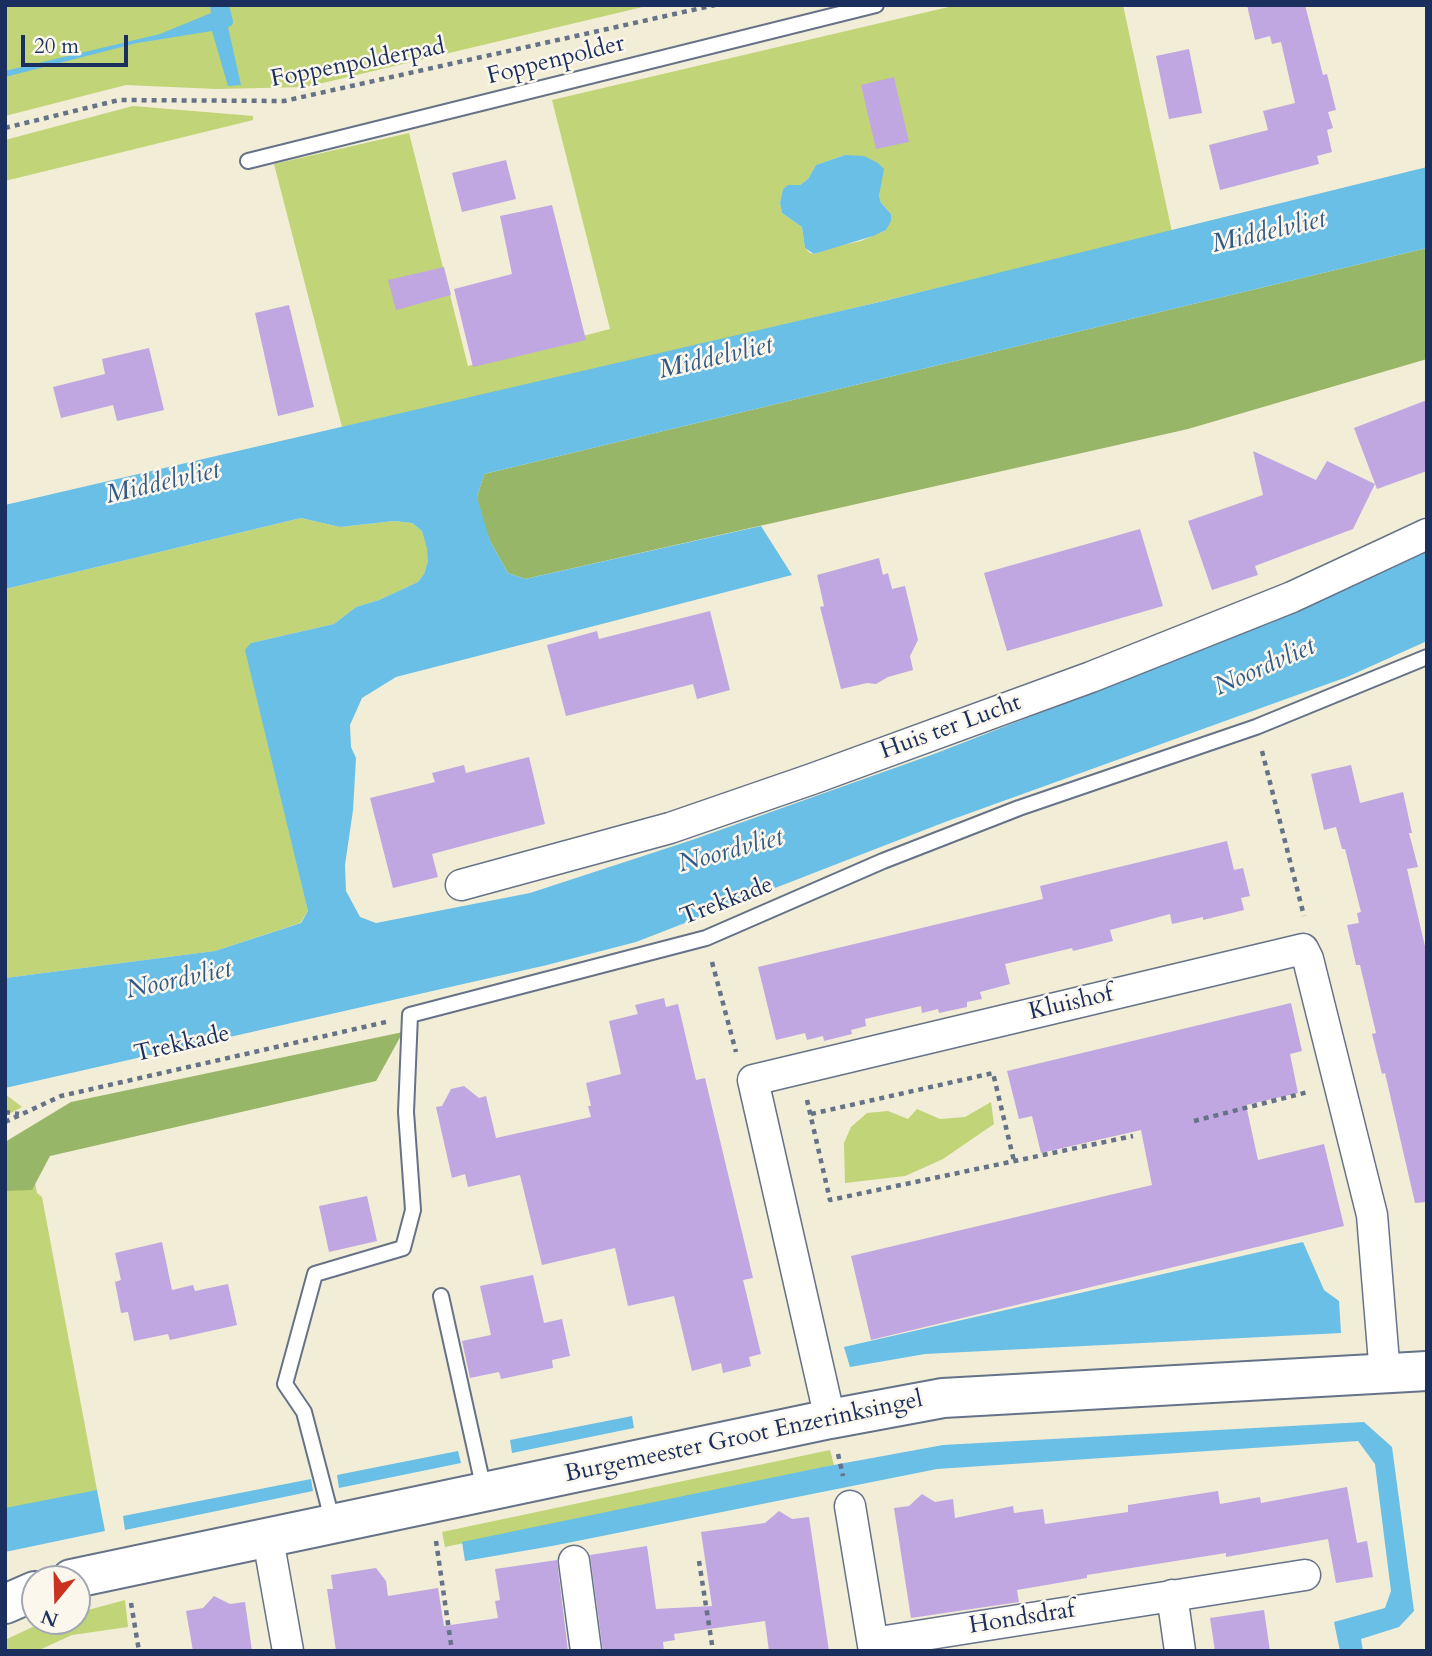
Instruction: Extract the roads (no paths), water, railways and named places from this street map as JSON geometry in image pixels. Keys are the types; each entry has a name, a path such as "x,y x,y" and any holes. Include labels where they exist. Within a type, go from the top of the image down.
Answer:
{"street":[{"name":"Huis ter Lucht","path":"461,885 670,828 824,775 1091,677 1292,597 1427,534"},
{"name":"Kluishof","path":"830,1419 753,1080 1303,949 1308,959 1372,1215 1385,1375"},
{"name":"Burgemeester Groot Enzerinksingel","path":"91,1575 830,1419 943,1398 1427,1371"},
{"name":"Hondsdraf","path":"850,1506 874,1647 1172,1595 1305,1575"},
{"path":"268,1539 288,1651"},
{"path":"574,1561 586,1651"},
{"path":"1172,1595 1180,1651"}],"lane":[{"name":"Foppenpolder","path":"248,161 876,5"},
{"name":"Trekkade","path":"333,1523 304,1412 285,1384 315,1274 403,1248 414,1210 406,1112 410,1015 706,938 883,861 1019,808 1256,727 1427,657"},
{"path":"441,1296 485,1492"}],"water":[{"path":"210,5 223,5 241,85 228,86 212,31 137,43 5,77 5,71 160,34 211,13"},
{"path":"845,155 864,156 884,169 879,196 881,203 891,214 891,221 886,230 873,236 814,254 805,248 802,227 782,213 780,203 783,189 788,185 800,185 808,179 816,165"},
{"path":"1427,167 1427,248 484,474 477,497 490,541 508,573 525,579 761,526 792,575 396,677 362,698 350,725 351,747 356,758 353,810 345,865 346,891 360,917 376,923 530,893 692,840 934,754 1158,667 1427,550 1427,641 1347,677 945,822 636,942 547,965 5,1088 5,978 215,951 301,923 308,911 245,650 251,643 334,624 356,607 379,600 418,582 428,561 422,531 412,523 394,521 340,527 301,518 5,589 5,505 888,300"},
{"path":"1303,1242 1324,1290 1339,1301 1341,1333 925,1354 850,1367 844,1347"},
{"path":"632,1416 634,1428 512,1453 510,1440"},
{"path":"1364,1422 1392,1447 1414,1611 1399,1627 1361,1639 1363,1651 1340,1651 1334,1622 1385,1608 1391,1591 1375,1464 1358,1441 937,1469 465,1561 462,1542 823,1467 943,1445"},
{"path":"458,1451 461,1463 339,1488 337,1475"},
{"path":"311,1479 313,1491 125,1530 123,1516"},
{"path":"97,1490 105,1531 5,1552 5,1508"}],"waterway":[{"path":"216,25 228,22 224,5"}],"water label":[{"name":"Middelvliet","path":"1269,233"},
{"name":"Middelvliet","path":"716,359"},
{"name":"Middelvliet","path":"163,484"},
{"name":"Noordvliet","path":"1265,668"},
{"name":"Noordvliet","path":"731,852"},
{"name":"Noordvliet","path":"179,981"}]}
